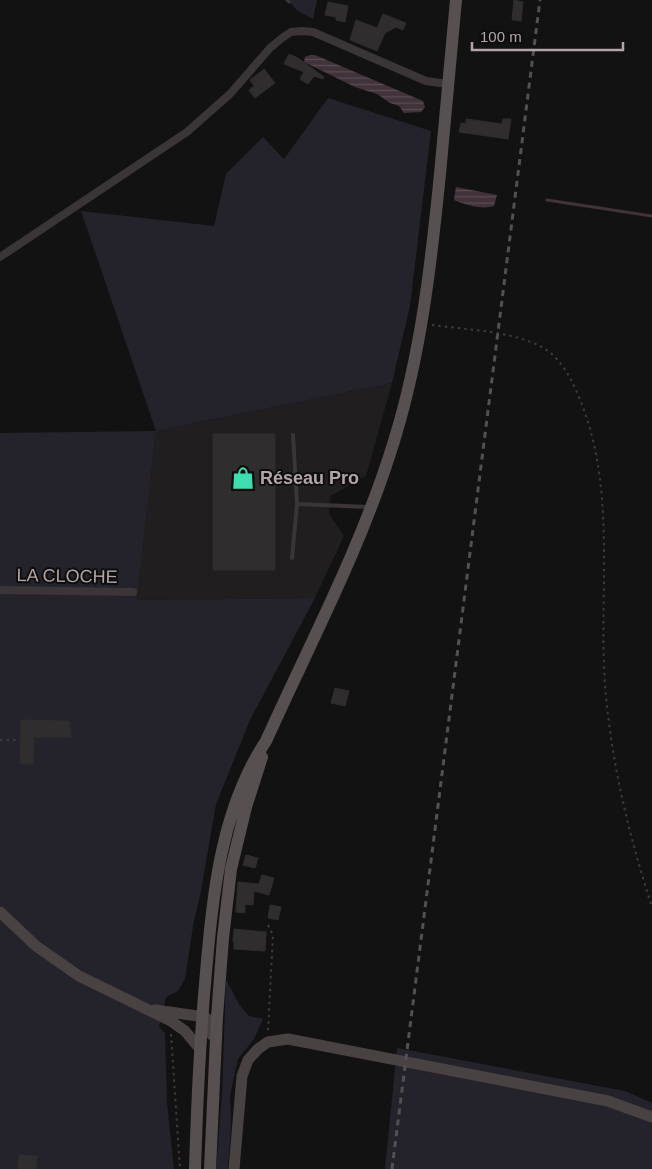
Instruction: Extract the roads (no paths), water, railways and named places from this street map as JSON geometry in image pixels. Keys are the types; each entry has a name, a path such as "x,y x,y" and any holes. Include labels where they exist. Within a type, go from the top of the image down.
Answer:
{"main road":[{"path":"195,1169 202,1016 214,895 226,836 253,761 266,741 343,578 371,507 399,424 422,324 432,248 456,0"},
{"path":"208,1169 223,938 231,869 266,741"}],"street":[{"path":"0,256 187,132 230,94 270,48 291,32 313,32 426,82 448,84"},
{"name":"LA CLOCHE","path":"0,590 133,592"},
{"path":"0,912 36,946 79,976 170,1021 185,1031 200,1049"},
{"path":"144,1008 202,1016 209,1019 213,1029 208,1169"},
{"path":"234,1169 242,1076 248,1060 268,1042 288,1039 608,1100 652,1116"}],"lane":[{"path":"292,558 297,504 293,435"},
{"path":"297,504 371,507"}],"waterway":[{"path":"547,200 652,216"}],"railway":[{"path":"392,1169 540,0"}],"place":[{"name":"Réseau Pro","path":"243,478"}]}
